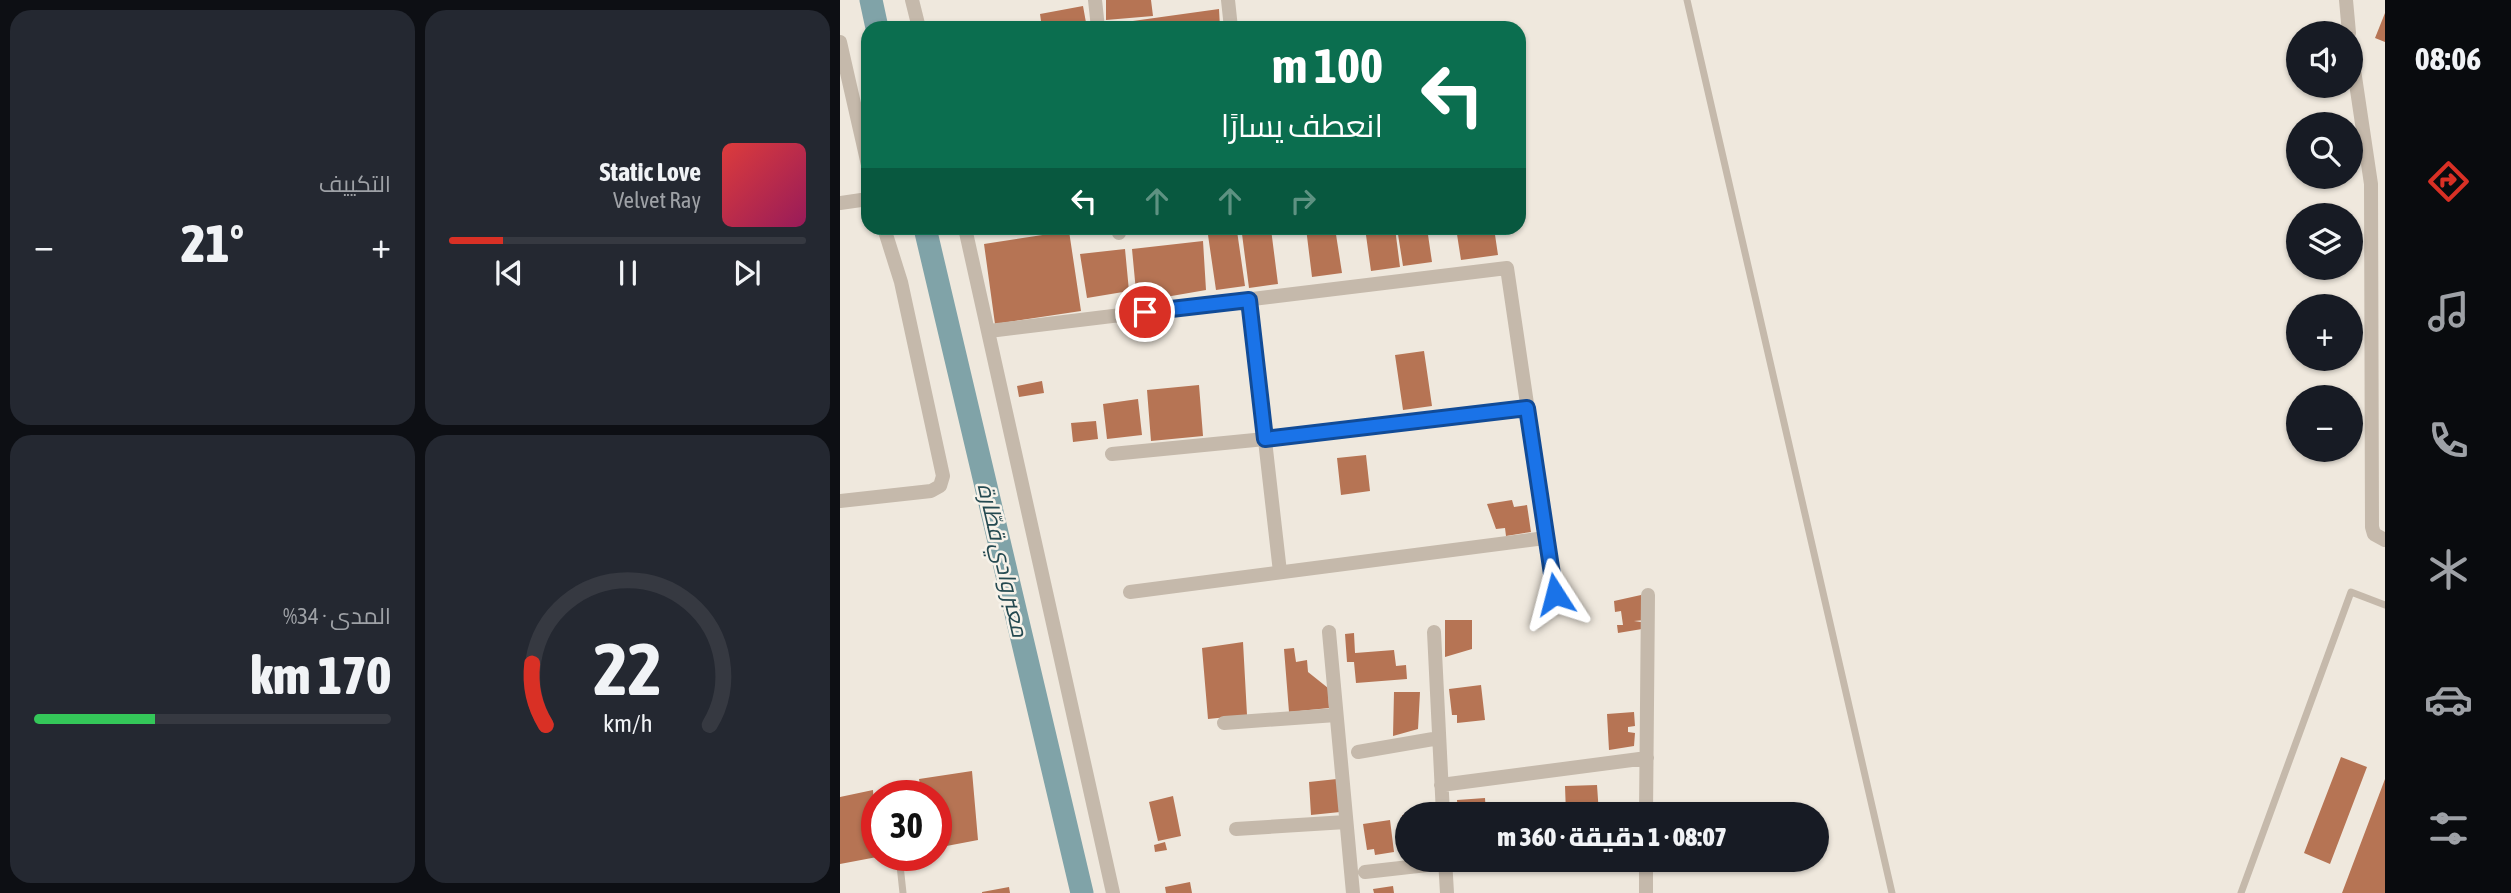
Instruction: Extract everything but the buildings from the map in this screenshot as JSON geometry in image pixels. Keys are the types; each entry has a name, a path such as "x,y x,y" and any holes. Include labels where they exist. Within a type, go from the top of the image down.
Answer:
{"street":[{"path":"912,0 917,21"},
{"path":"1095,0 1097,21"},
{"path":"1228,0 1230,21"},
{"path":"2346,0 2348,21"},
{"path":"840,42 861,134"},
{"path":"2361,98 2378,187 2378,423 2372,527 2374,534 2385,540"},
{"path":"840,203 861,200"},
{"path":"840,501 931,491 940,486 943,476 901,282 886,235"},
{"path":"967,235 1113,893"},
{"path":"989,331 1507,268 1555,594"},
{"path":"1249,300 1280,572"},
{"path":"1112,454 1527,408"},
{"path":"1130,592 1545,538"},
{"path":"1646,802 1648,595"},
{"path":"1329,632 1353,893"},
{"path":"1434,632 1442,802"},
{"path":"1224,723 1336,715"},
{"path":"1358,752 1439,738"},
{"path":"1441,785 1647,758"},
{"path":"1236,830 1346,822"},
{"path":"1365,872 1395,868"},
{"path":"1446,872 1447,893"},
{"path":"1646,872 1646,893"}],"lane":[{"path":"1687,0 1892,893"},
{"path":"2241,893 2351,592 2385,605"},
{"path":"900,871 903,893"}],"waterway":[{"name":"معبر وادي قطّارة","path":"871,0 876,21"},
{"name":"معبر وادي قطّارة","path":"927,235 1082,893"}],"route":[{"path":"1145,312 1249,300 1265,439 1527,408 1555,594"}]}
